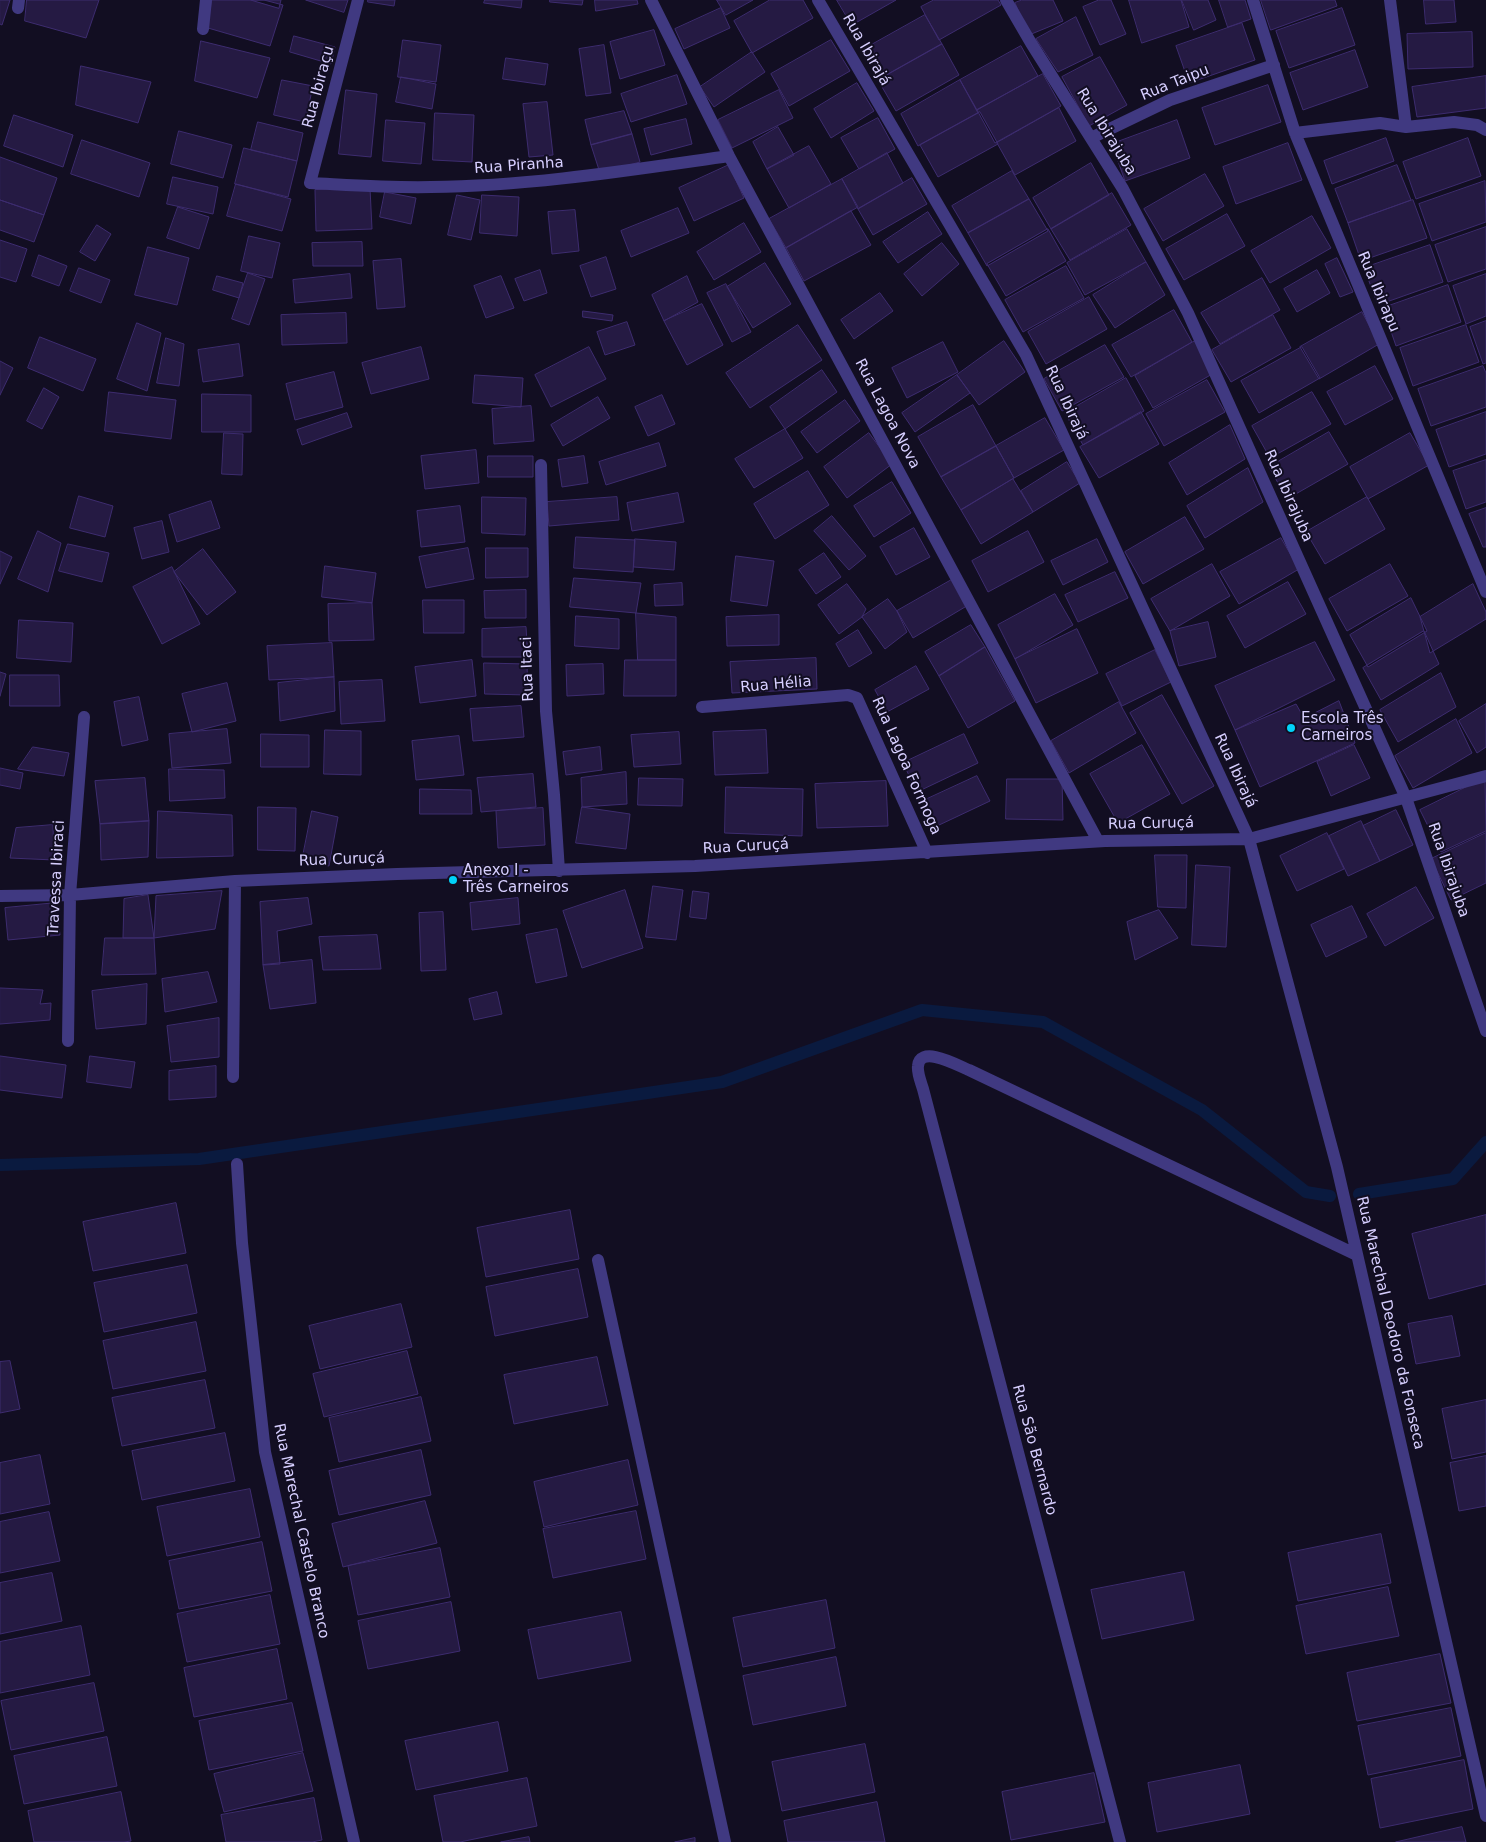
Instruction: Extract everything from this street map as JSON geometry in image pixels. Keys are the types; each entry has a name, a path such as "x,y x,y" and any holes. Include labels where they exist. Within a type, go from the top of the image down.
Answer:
{"street":[{"path":"203,29 206,0"},
{"name":"Rua Ibiraçu","path":"310,183 358,0"},
{"name":"Rua Lagoa Nova","path":"651,0 729,156 1098,841"},
{"name":"Rua Ibirajá","path":"818,0 1026,354 1249,839"},
{"name":"Rua Ibirajuba","path":"1006,0 1123,189 1188,313 1406,798 1486,1031"},
{"name":"Rua Ibirapu","path":"1253,0 1294,133 1486,592"},
{"path":"1390,0 1406,127"},
{"name":"Rua Taipu","path":"1091,138 1170,100 1274,65"},
{"path":"1294,133 1380,123 1406,127 1454,122 1477,125 1486,130"},
{"name":"Rua Piranha","path":"310,183 431,188 504,184 587,177 729,156"},
{"name":"Rua Itaci","path":"541,465 546,711 554,795 558,871"},
{"name":"Rua Hélia","path":"702,707 853,695"},
{"name":"Rua Lagoa Formoga","path":"853,695 859,702 927,852"},
{"name":"Travessa Ibiraci","path":"68,1041 70,895 84,717"},
{"name":"Rua Curuçá","path":"0,896 70,895 235,881 397,874 695,866 1098,841 1249,839 1486,776"},
{"name":"Rua Marechal Deodoro da Fonseca","path":"1249,839 1337,1166 1486,1816"},
{"path":"233,1077 235,881"},
{"name":"Rua São Bernardo","path":"1120,1842 917,1067 920,1061 927,1056 935,1056 969,1070 1357,1255"},
{"name":"Rua Marechal Castelo Branco","path":"237,1164 243,1253 265,1452 354,1842"},
{"path":"598,1260 726,1842"}],"building":[{"path":"0,0 10,0 2,25 0,24"},
{"path":"27,0 99,0 86,38 25,21"},
{"path":"212,0 264,0 283,5 270,46 208,28"},
{"path":"251,0 281,0 279,8"},
{"path":"306,0 348,0 344,12"},
{"path":"368,0 395,0 394,6 368,2"},
{"path":"485,0 522,0 521,8 484,3"},
{"path":"550,0 583,0 582,5 550,2"},
{"path":"595,0 637,0 638,4 596,11"},
{"path":"717,0 753,0 726,15"},
{"path":"770,0 803,0 813,18 752,53 734,21"},
{"path":"837,0 896,0 852,25"},
{"path":"934,0 998,0 1001,5 939,40 921,7"},
{"path":"1022,0 1053,0 1063,21 1029,35 1015,3"},
{"path":"1099,0 1111,0 1126,34 1100,45 1083,7"},
{"path":"1129,0 1181,0 1189,27 1142,43"},
{"path":"1182,0 1208,0 1216,20 1194,30"},
{"path":"1219,0 1245,0 1251,19 1228,27"},
{"path":"1261,0 1335,0 1337,6 1271,30"},
{"path":"1424,0 1454,0 1456,22 1426,24"},
{"path":"721,8 730,28 684,49 675,29"},
{"path":"1342,8 1355,45 1289,68 1276,31"},
{"path":"925,15 942,44 883,77 866,48"},
{"path":"1076,17 1093,55 1058,72 1036,39"},
{"path":"1242,23 1255,60 1189,83 1176,46"},
{"path":"654,30 665,65 620,79 610,42"},
{"path":"1472,32 1473,67 1408,69 1407,34"},
{"path":"294,36 335,47 331,64 290,52"},
{"path":"403,40 441,45 436,82 398,77"},
{"path":"831,40 850,71 789,106 771,74"},
{"path":"201,41 270,58 257,98 195,81"},
{"path":"942,44 959,75 896,111 878,80"},
{"path":"604,45 611,93 586,96 579,49"},
{"path":"1021,46 1038,76 977,110 960,80"},
{"path":"1355,50 1368,87 1303,110 1290,73"},
{"path":"752,52 765,72 714,107 700,87"},
{"path":"1100,57 1127,105 1089,126 1062,77"},
{"path":"506,58 548,64 545,85 503,79"},
{"path":"81,66 151,82 138,123 76,105"},
{"path":"1043,74 1061,106 995,143 977,110"},
{"path":"677,75 687,104 631,122 621,94"},
{"path":"1486,76 1486,108 1417,117 1412,87"},
{"path":"401,77 436,84 432,109 396,102"},
{"path":"282,80 313,86 305,122 274,115"},
{"path":"960,80 978,113 918,146 901,114"},
{"path":"857,83 874,111 831,138 814,109"},
{"path":"1268,85 1281,122 1215,145 1202,108"},
{"path":"346,90 377,94 371,157 339,154"},
{"path":"779,90 793,118 732,148 718,120"},
{"path":"547,102 553,155 529,157 523,104"},
{"path":"1059,108 1076,141 1015,175 997,143"},
{"path":"624,111 632,134 591,145 585,120"},
{"path":"980,112 998,144 938,177 920,145"},
{"path":"435,113 474,115 472,162 433,160"},
{"path":"14,115 73,135 63,167 4,146"},
{"path":"878,118 895,149 859,169 841,138"},
{"path":"686,119 692,144 651,155 644,129"},
{"path":"386,120 425,123 421,164 383,161"},
{"path":"1177,120 1190,158 1125,181 1112,144"},
{"path":"258,122 303,133 297,161 251,150"},
{"path":"778,127 794,155 767,169 753,142"},
{"path":"179,131 232,145 223,178 171,164"},
{"path":"632,134 640,162 600,173 591,145"},
{"path":"1386,138 1394,161 1332,184 1324,161"},
{"path":"1468,138 1481,176 1416,199 1403,162"},
{"path":"82,140 150,163 139,197 71,174"},
{"path":"1288,143 1302,180 1236,204 1223,167"},
{"path":"809,146 831,184 789,208 767,169"},
{"path":"244,148 297,161 288,197 235,184"},
{"path":"887,153 903,183 858,209 842,179"},
{"path":"0,157 57,178 44,215 0,200"},
{"path":"1091,163 1109,195 1051,229 1033,198"},
{"path":"729,165 744,198 694,221 679,188"},
{"path":"1397,165 1411,200 1348,223 1335,189"},
{"path":"1012,171 1029,199 968,233 952,206"},
{"path":"1205,174 1224,206 1163,241 1144,209"},
{"path":"173,177 218,187 213,214 167,204"},
{"path":"912,178 927,204 873,235 858,209"},
{"path":"842,179 858,207 786,248 769,219"},
{"path":"1485,181 1486,222 1432,241 1419,204"},
{"path":"236,184 291,199 282,231 227,216"},
{"path":"370,188 372,229 316,231 315,190"},
{"path":"385,192 416,198 411,224 380,217"},
{"path":"1112,193 1131,225 1070,260 1051,229"},
{"path":"457,195 480,200 471,240 448,235"},
{"path":"482,195 519,197 517,236 480,233"},
{"path":"1029,199 1048,231 987,266 968,233"},
{"path":"0,200 44,215 34,242 0,230"},
{"path":"1413,200 1427,238 1361,261 1348,223"},
{"path":"178,207 209,217 199,249 167,238"},
{"path":"678,208 689,233 631,257 621,231"},
{"path":"575,210 579,251 552,254 548,212"},
{"path":"851,211 871,245 804,281 786,248"},
{"path":"928,212 942,234 898,263 883,242"},
{"path":"1227,214 1245,246 1184,280 1166,249"},
{"path":"1312,216 1331,248 1270,283 1251,251"},
{"path":"744,223 761,252 714,280 697,252"},
{"path":"97,225 111,234 95,261 80,252"},
{"path":"1486,227 1486,269 1448,282 1435,245"},
{"path":"1048,229 1066,261 1006,296 987,264"},
{"path":"1127,229 1146,262 1085,295 1067,263"},
{"path":"249,236 280,243 272,278 241,271"},
{"path":"0,240 27,249 16,282 0,277"},
{"path":"362,242 363,266 313,266 312,243"},
{"path":"942,243 959,264 922,296 904,274"},
{"path":"1430,245 1443,282 1378,305 1364,268"},
{"path":"148,247 189,258 177,305 135,295"},
{"path":"39,255 67,266 59,286 32,276"},
{"path":"606,257 616,289 591,297 580,266"},
{"path":"1337,258 1353,292 1340,297 1325,264"},
{"path":"401,259 405,307 377,309 373,261"},
{"path":"1146,262 1165,295 1115,328 1093,295"},
{"path":"765,263 791,304 753,328 727,287"},
{"path":"1066,266 1084,298 1023,332 1005,300"},
{"path":"79,268 110,280 101,303 70,291"},
{"path":"540,270 547,293 524,301 515,279"},
{"path":"1317,270 1330,293 1297,312 1284,289"},
{"path":"248,273 265,279 249,325 232,319"},
{"path":"350,274 352,298 295,303 293,280"},
{"path":"1486,274 1486,316 1466,324 1453,286"},
{"path":"217,276 243,283 239,298 213,290"},
{"path":"501,276 514,308 486,318 474,286"},
{"path":"687,276 698,302 664,321 652,295"},
{"path":"1262,278 1280,310 1220,344 1201,313"},
{"path":"726,284 751,332 732,342 707,293"},
{"path":"1448,285 1461,322 1396,346 1383,308"},
{"path":"880,293 893,311 854,339 841,320"},
{"path":"1089,297 1107,329 1046,364 1028,332"},
{"path":"702,304 723,345 687,365 664,321"},
{"path":"1174,310 1192,342 1131,377 1112,345"},
{"path":"583,311 613,315 612,321 583,317"},
{"path":"1362,312 1379,344 1319,379 1300,347"},
{"path":"346,313 347,343 282,345 281,315"},
{"path":"1273,315 1291,348 1231,382 1212,350"},
{"path":"1486,321 1486,363 1483,364 1470,327"},
{"path":"627,322 635,345 605,355 597,332"},
{"path":"137,323 161,333 147,391 117,379"},
{"path":"798,325 822,360 750,408 726,373"},
{"path":"1466,325 1479,362 1413,386 1400,348"},
{"path":"40,337 96,359 83,391 28,368"},
{"path":"166,338 184,344 179,386 157,383"},
{"path":"1004,341 1025,372 979,405 957,375"},
{"path":"1195,341 1214,373 1153,408 1135,376"},
{"path":"943,342 958,372 907,398 892,368"},
{"path":"239,344 243,376 203,382 198,350"},
{"path":"1105,345 1124,377 1062,411 1044,379"},
{"path":"421,347 429,379 371,394 362,363"},
{"path":"589,347 606,379 551,407 535,375"},
{"path":"1302,347 1320,378 1259,413 1241,381"},
{"path":"0,361 13,368 0,395"},
{"path":"1375,366 1393,399 1345,425 1327,392"},
{"path":"1483,366 1486,373 1486,407 1431,426 1418,389"},
{"path":"822,370 837,392 785,429 770,407"},
{"path":"334,372 343,407 295,420 286,384"},
{"path":"475,375 523,378 521,407 473,403"},
{"path":"957,375 970,393 915,432 902,413"},
{"path":"1126,378 1144,411 1083,445 1065,413"},
{"path":"1207,380 1225,412 1164,446 1146,414"},
{"path":"44,388 59,397 42,429 27,421"},
{"path":"109,392 176,400 171,439 105,431"},
{"path":"1312,392 1331,424 1270,458 1252,426"},
{"path":"202,394 251,395 251,432 202,432"},
{"path":"662,395 675,424 648,436 635,407"},
{"path":"598,397 610,418 563,446 551,425"},
{"path":"845,400 860,421 817,453 801,432"},
{"path":"973,405 996,446 941,477 918,437"},
{"path":"531,406 534,441 494,444 492,409"},
{"path":"1141,412 1159,444 1099,478 1080,447"},
{"path":"1486,412 1486,454 1449,467 1436,430"},
{"path":"347,413 352,427 302,445 297,430"},
{"path":"1045,418 1064,450 1014,478 996,446"},
{"path":"1230,425 1245,459 1187,495 1169,463"},
{"path":"785,429 803,458 754,488 735,459"},
{"path":"1329,432 1348,464 1287,499 1269,467"},
{"path":"224,433 243,434 242,475 222,474"},
{"path":"869,433 892,464 847,498 824,467"},
{"path":"1410,433 1429,465 1368,499 1350,467"},
{"path":"659,443 666,466 606,485 599,462"},
{"path":"996,446 1014,478 961,510 941,477"},
{"path":"476,450 479,483 425,489 421,456"},
{"path":"488,456 533,456 533,477 488,477"},
{"path":"584,456 588,483 562,487 558,460"},
{"path":"1486,460 1486,502 1466,509 1453,471"},
{"path":"1067,462 1080,483 1033,512 1021,491"},
{"path":"1248,468 1263,502 1205,538 1187,506"},
{"path":"808,471 829,505 775,539 754,504"},
{"path":"1013,479 1033,512 981,544 961,510"},
{"path":"892,482 911,513 874,537 854,506"},
{"path":"678,493 684,522 632,531 627,503"},
{"path":"79,496 113,506 105,537 70,528"},
{"path":"482,497 526,498 525,535 482,533"},
{"path":"617,497 619,520 549,526 547,502"},
{"path":"1367,497 1385,529 1325,564 1306,532"},
{"path":"211,501 220,528 177,542 169,515"},
{"path":"460,506 465,542 421,547 417,511"},
{"path":"1486,508 1486,547 1483,547 1469,514"},
{"path":"832,516 866,556 849,570 814,531"},
{"path":"1185,517 1204,549 1143,584 1125,552"},
{"path":"162,521 169,552 142,559 134,528"},
{"path":"914,528 930,557 896,575 880,547"},
{"path":"38,531 61,543 48,592 18,579"},
{"path":"1028,531 1044,562 988,592 972,561"},
{"path":"576,537 635,540 633,572 574,568"},
{"path":"1281,538 1299,569 1239,604 1220,572"},
{"path":"635,539 676,542 674,570 634,567"},
{"path":"1097,539 1108,562 1063,585 1051,561"},
{"path":"68,544 109,553 102,582 59,571"},
{"path":"468,548 474,579 426,588 419,557"},
{"path":"486,548 528,548 528,577 486,578"},
{"path":"203,549 236,592 207,615 174,572"},
{"path":"0,551 12,557 0,584"},
{"path":"824,553 841,577 816,594 799,570"},
{"path":"736,556 774,561 767,606 731,601"},
{"path":"1212,564 1230,596 1170,631 1151,599"},
{"path":"1390,564 1408,596 1347,631 1329,599"},
{"path":"325,566 376,573 372,603 322,597"},
{"path":"172,567 200,624 162,644 133,587"},
{"path":"1115,572 1128,598 1078,622 1065,595"},
{"path":"574,578 641,583 636,613 570,607"},
{"path":"955,578 970,604 913,638 897,611"},
{"path":"1288,582 1306,614 1245,648 1227,616"},
{"path":"682,583 683,605 655,606 654,585"},
{"path":"847,584 866,609 862,617 839,634 818,605"},
{"path":"1473,584 1486,612 1486,619 1430,653 1420,617"},
{"path":"526,590 526,618 485,618 484,591"},
{"path":"1055,594 1073,625 1015,659 998,625"},
{"path":"1411,598 1427,631 1368,667 1350,635"},
{"path":"888,599 897,611 907,632 885,649 862,617"},
{"path":"423,600 464,600 464,633 424,633"},
{"path":"372,603 374,640 329,641 328,604"},
{"path":"636,613 676,617 676,660 638,660"},
{"path":"779,615 779,645 727,646 726,617"},
{"path":"576,616 619,619 619,649 575,646"},
{"path":"19,620 73,623 71,662 17,658"},
{"path":"1208,622 1216,657 1179,666 1170,631"},
{"path":"971,625 985,647 939,676 925,652"},
{"path":"526,627 528,657 482,657 482,629"},
{"path":"1077,629 1098,673 1036,703 1015,659"},
{"path":"858,630 872,653 849,667 836,644"},
{"path":"1424,631 1439,664 1381,700 1363,668"},
{"path":"1315,642 1335,680 1235,730 1215,686"},
{"path":"332,643 334,677 269,680 267,646"},
{"path":"985,647 1015,701 968,728 939,676"},
{"path":"1155,650 1171,682 1122,706 1106,674"},
{"path":"816,658 817,689 732,693 730,662"},
{"path":"472,660 476,696 420,703 415,667"},
{"path":"625,660 676,660 676,696 624,696"},
{"path":"484,663 527,664 528,695 485,694"},
{"path":"603,664 604,694 567,696 566,665"},
{"path":"916,666 929,689 887,712 875,690"},
{"path":"0,672 6,674 0,696"},
{"path":"1441,673 1456,707 1398,742 1380,710"},
{"path":"10,675 59,675 60,706 10,706"},
{"path":"334,677 335,711 280,721 278,683"},
{"path":"382,680 385,721 341,724 339,682"},
{"path":"227,683 236,721 192,732 182,694"},
{"path":"1162,695 1214,786 1182,804 1130,713"},
{"path":"139,697 148,740 122,746 114,702"},
{"path":"1339,701 1355,743 1260,787 1235,730 1296,704 1304,718"},
{"path":"1119,702 1136,733 1069,773 1051,741"},
{"path":"1486,704 1486,747 1477,753 1459,721"},
{"path":"521,706 524,737 473,741 470,709"},
{"path":"1456,719 1472,753 1413,788 1395,756"},
{"path":"227,729 231,763 172,768 169,734"},
{"path":"325,730 361,731 361,775 324,774"},
{"path":"766,730 768,773 715,775 713,732"},
{"path":"679,732 681,764 634,767 631,735"},
{"path":"261,734 309,735 309,767 261,767"},
{"path":"964,734 978,763 917,792 903,763"},
{"path":"459,736 464,775 416,780 412,741"},
{"path":"1142,745 1170,794 1118,823 1090,774"},
{"path":"1354,745 1370,778 1331,796 1317,762"},
{"path":"33,747 69,753 64,776 18,769"},
{"path":"600,747 602,770 566,775 563,752"},
{"path":"0,768 23,773 20,789 0,785"},
{"path":"169,769 224,770 225,798 170,801"},
{"path":"626,772 627,804 582,807 581,778"},
{"path":"533,774 536,807 481,812 477,778"},
{"path":"977,776 990,801 937,826 925,800"},
{"path":"145,778 149,821 100,824 95,781"},
{"path":"639,778 683,779 682,806 638,805"},
{"path":"1485,778 1486,831 1441,852 1420,810"},
{"path":"1007,779 1062,779 1063,820 1006,819"},
{"path":"886,781 888,826 817,828 815,784"},
{"path":"726,787 803,789 802,836 725,833"},
{"path":"420,789 471,790 472,814 420,814"},
{"path":"258,807 296,808 295,851 258,850"},
{"path":"582,807 630,814 626,849 576,843"},
{"path":"543,808 545,845 498,848 496,811"},
{"path":"1396,810 1413,845 1380,861 1363,826"},
{"path":"158,811 232,815 233,856 157,858"},
{"path":"312,811 338,817 329,866 302,861"},
{"path":"149,821 148,857 101,860 100,824"},
{"path":"1361,821 1380,861 1348,876 1329,836"},
{"path":"53,825 54,860 10,858 16,828"},
{"path":"1327,833 1344,869 1297,891 1280,856"},
{"path":"1486,833 1486,883 1451,900 1431,859"},
{"path":"1155,855 1187,855 1186,908 1158,907"},
{"path":"1196,865 1230,867 1226,947 1192,945"},
{"path":"653,886 683,890 676,940 646,937"},
{"path":"1416,887 1434,918 1385,946 1367,914"},
{"path":"625,890 643,948 582,968 563,911"},
{"path":"222,891 215,929 154,938 156,896"},
{"path":"693,891 709,893 706,919 690,917"},
{"path":"148,895 154,938 123,938 124,899"},
{"path":"308,898 312,924 277,931 280,964 263,965 260,902"},
{"path":"518,898 520,924 472,930 470,903"},
{"path":"56,903 60,935 8,940 5,908"},
{"path":"1352,906 1367,937 1326,957 1311,925"},
{"path":"1159,910 1178,938 1135,960 1127,922"},
{"path":"443,912 446,970 421,971 419,913"},
{"path":"557,929 567,976 536,983 526,935"},
{"path":"377,935 381,969 323,970 319,937"},
{"path":"105,938 154,938 156,974 102,975"},
{"path":"312,960 316,1003 270,1009 263,965"},
{"path":"208,972 217,1002 165,1012 162,979"},
{"path":"147,984 146,1024 96,1029 92,991"},
{"path":"0,988 43,990 40,1004 51,1003 50,1020 0,1024"},
{"path":"497,992 502,1014 474,1020 469,999"},
{"path":"219,1018 219,1057 171,1062 167,1026"},
{"path":"0,1056 66,1065 62,1098 0,1090"},
{"path":"90,1056 135,1062 131,1088 87,1082"},
{"path":"216,1066 216,1097 169,1100 169,1071"},
{"path":"176,1203 186,1253 93,1271 83,1222"},
{"path":"570,1210 579,1259 486,1277 477,1228"},
{"path":"1486,1215 1486,1284 1429,1299 1412,1234"},
{"path":"187,1265 197,1313 104,1332 94,1283"},
{"path":"578,1269 588,1317 495,1336 486,1287"},
{"path":"401,1304 412,1347 320,1369 309,1326"},
{"path":"1452,1316 1460,1356 1416,1364 1408,1324"},
{"path":"196,1322 206,1371 113,1389 103,1341"},
{"path":"407,1351 418,1394 324,1417 313,1374"},
{"path":"597,1357 608,1405 514,1424 504,1375"},
{"path":"10,1361 20,1409 0,1413 0,1362"},
{"path":"205,1380 215,1428 122,1446 112,1398"},
{"path":"421,1397 431,1441 339,1462 329,1418"},
{"path":"1486,1400 1486,1452 1452,1459 1442,1409"},
{"path":"225,1433 235,1481 142,1500 132,1451"},
{"path":"421,1450 431,1495 339,1515 329,1471"},
{"path":"40,1455 50,1504 0,1514 0,1463"},
{"path":"1486,1456 1486,1506 1459,1511 1450,1463"},
{"path":"628,1460 638,1505 544,1527 534,1482"},
{"path":"250,1489 260,1537 167,1556 157,1507"},
{"path":"425,1501 437,1543 343,1567 332,1524"},
{"path":"636,1511 646,1559 553,1578 543,1529"},
{"path":"49,1512 60,1561 0,1573 0,1522"},
{"path":"1381,1534 1391,1583 1298,1601 1288,1553"},
{"path":"262,1542 272,1591 179,1609 169,1561"},
{"path":"440,1548 450,1597 358,1615 348,1566"},
{"path":"1184,1572 1194,1620 1102,1639 1091,1590"},
{"path":"52,1573 62,1621 0,1634 0,1583"},
{"path":"1388,1587 1399,1636 1306,1654 1296,1606"},
{"path":"270,1595 280,1644 187,1662 177,1614"},
{"path":"826,1600 835,1648 743,1667 733,1618"},
{"path":"451,1602 460,1651 368,1669 358,1621"},
{"path":"621,1612 631,1661 538,1679 528,1630"},
{"path":"81,1626 90,1675 0,1693 0,1642"},
{"path":"277,1649 287,1699 194,1717 184,1668"},
{"path":"1440,1654 1451,1703 1357,1721 1347,1673"},
{"path":"836,1657 846,1706 753,1725 743,1676"},
{"path":"94,1683 104,1731 11,1750 1,1701"},
{"path":"292,1703 303,1751 209,1770 199,1721"},
{"path":"1451,1708 1461,1756 1368,1775 1358,1726"},
{"path":"498,1722 508,1771 416,1790 405,1741"},
{"path":"107,1737 117,1786 24,1804 14,1756"},
{"path":"865,1744 875,1792 782,1811 772,1762"},
{"path":"303,1753 313,1791 224,1812 214,1774"},
{"path":"1464,1760 1473,1809 1380,1828 1371,1779"},
{"path":"1240,1765 1250,1814 1157,1832 1148,1783"},
{"path":"1094,1773 1105,1822 1011,1840 1002,1792"},
{"path":"527,1778 537,1826 460,1842 443,1842 434,1796"},
{"path":"121,1792 131,1841 34,1842 28,1811"},
{"path":"314,1798 322,1840 312,1842 226,1842 221,1815"},
{"path":"877,1802 885,1842 788,1842 784,1821"},
{"path":"1462,1827 1466,1842 1396,1842"},
{"path":"529,1837 530,1842 501,1842"},
{"path":"695,1838 695,1842 675,1842"}],"waterway":[{"path":"0,1165 199,1159 722,1082 922,1010 1043,1022 1202,1110 1306,1192 1330,1196"},
{"path":"1359,1194 1453,1179 1486,1142"}],"place":[{"name":"Escola Três Carneiros","path":"1291,728"},
{"name":"Anexo I - Três Carneiros","path":"453,880"}]}
